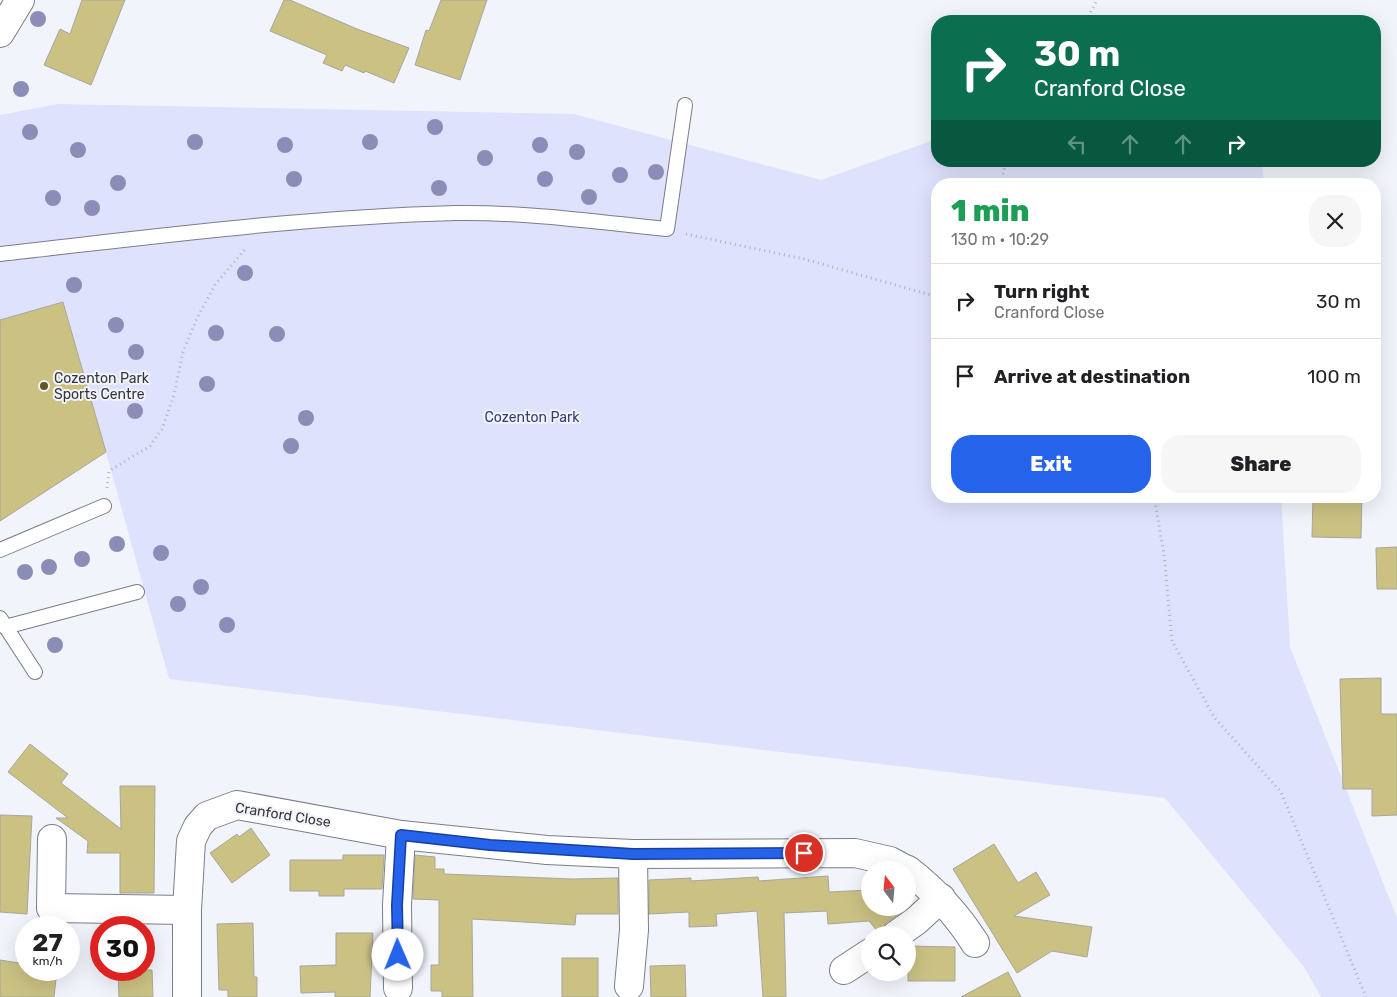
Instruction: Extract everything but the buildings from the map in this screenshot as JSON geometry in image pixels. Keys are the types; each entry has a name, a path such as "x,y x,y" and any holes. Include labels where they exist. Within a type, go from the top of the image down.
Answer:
{"street":[{"path":"0,33 20,0"},
{"name":"Cranford Close","path":"187,997 187,910 191,841 198,826 207,816 223,808 237,805 401,835 480,844 633,854 856,853 890,861"},
{"path":"398,988 397,905 401,835"},
{"path":"51,916 52,839"},
{"path":"629,986 634,930 633,854"},
{"name":"Cranford Close","path":"916,877 941,898 959,918 975,943"},
{"path":"910,926 941,898"},
{"path":"80,916 187,910"},
{"path":"844,970 861,959"}],"lane":[{"path":"0,254 264,225 458,213 548,217 668,230 685,104"},
{"path":"0,550 104,506"},
{"path":"35,672 2,622 137,592"}],"path":[{"path":"1089,15 1098,0"},
{"path":"104,506 109,471 150,446 162,429 174,395 183,352 198,318 215,285 264,225"},
{"path":"668,230 804,259 931,295"},
{"path":"1155,503 1164,554 1172,641 1214,717 1282,792 1366,997"}],"green space":[{"name":"Cozenton Park","path":"58,104 574,114 821,180 931,141 931,167 1262,167 1263,178 931,178 931,503 1281,503 1290,647 1397,918 1397,997 1321,997 1304,967 1165,798 169,679 64,302 0,320 0,115"}],"place":[{"name":"Cozenton Park Sports Centre","path":"44,386"}],"route":[{"path":"398,955 397,905 401,835 547,850 633,854 804,853"}]}
